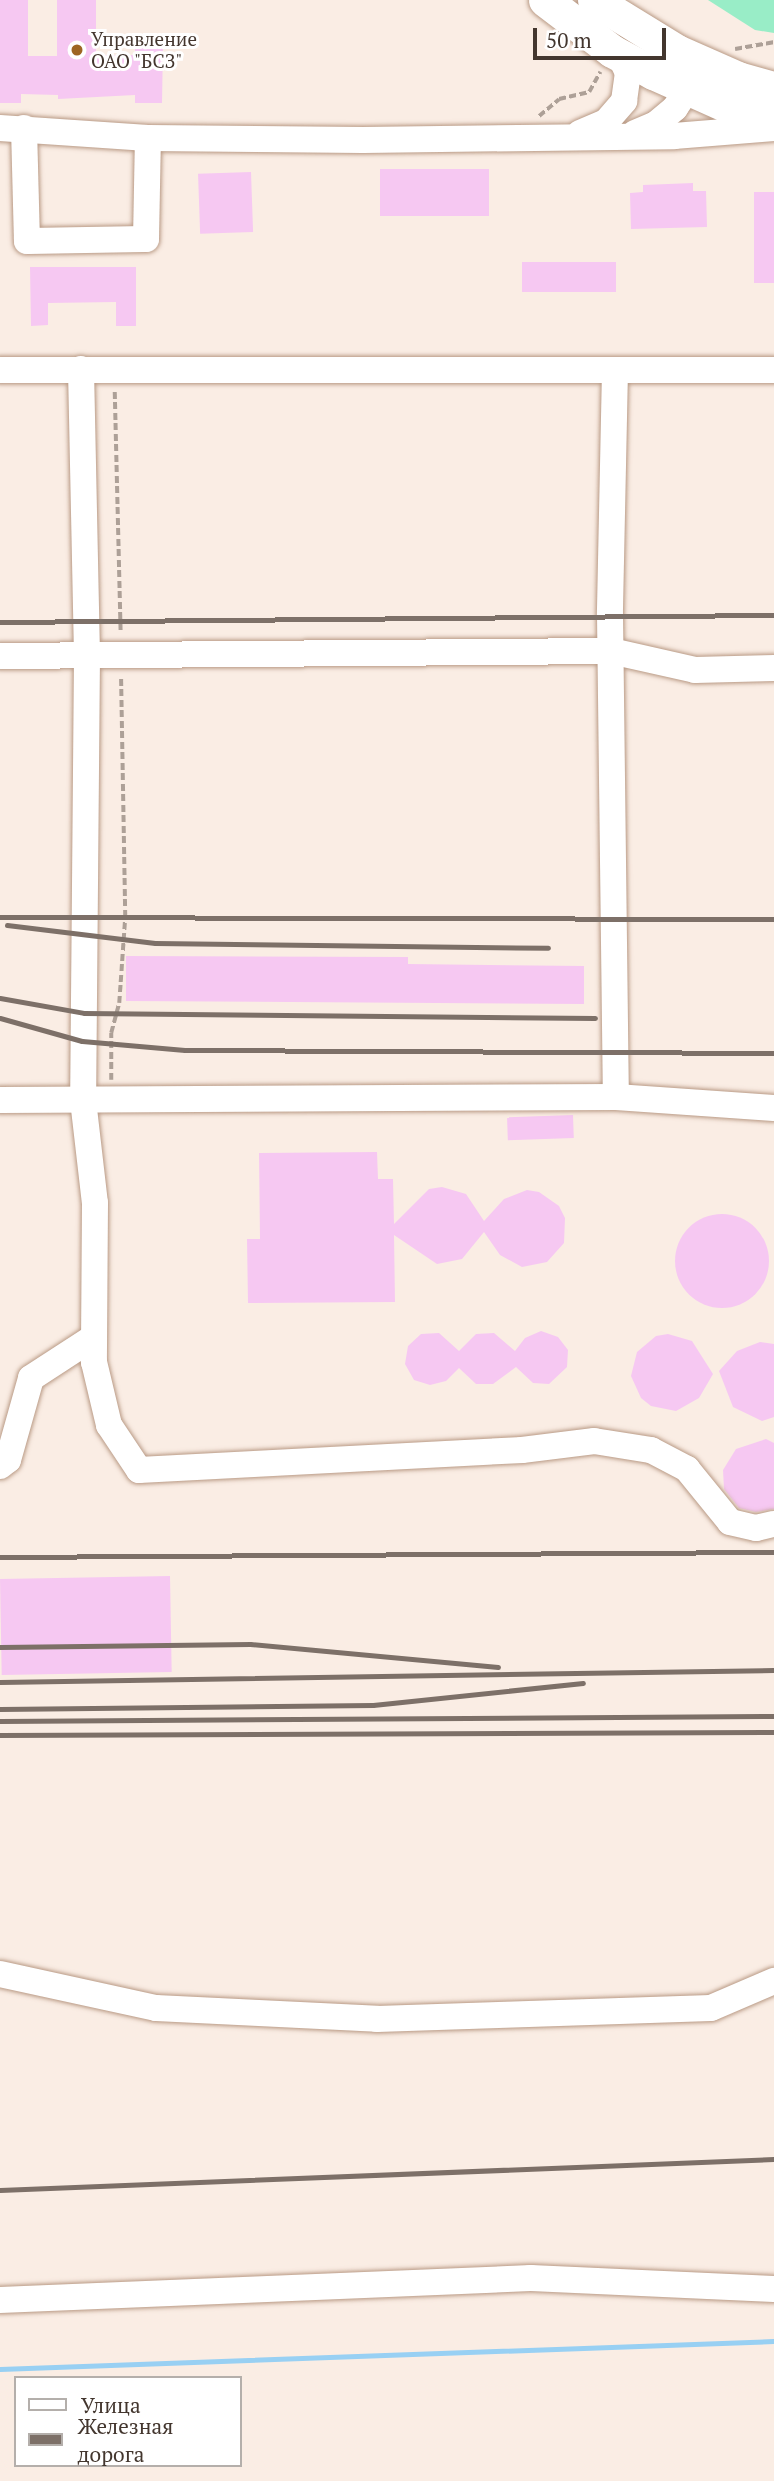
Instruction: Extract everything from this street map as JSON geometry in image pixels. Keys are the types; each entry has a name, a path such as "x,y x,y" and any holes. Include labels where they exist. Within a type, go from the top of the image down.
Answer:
{"main road":[{"path":"545,0 616,54 707,68 774,88"},
{"path":"594,0 629,25 707,68 774,120"}],"street":[{"path":"574,136 606,122 624,101 628,73 616,54"},
{"path":"630,135 656,124 675,108 707,68"},
{"path":"148,138 146,239 26,241 12,128 148,138 529,137 774,128"},
{"path":"81,369 87,655 83,1100 95,1203 94,1362 109,1424 139,1470 522,1450 594,1441 651,1450 687,1469 730,1522 756,1528 774,1524"},
{"path":"0,370 774,370"},
{"path":"615,370 611,651 616,1097"},
{"path":"0,656 611,651 695,670 774,668"},
{"path":"0,1100 616,1097 774,1108"},
{"path":"0,1466 8,1460 31,1378 94,1337"},
{"path":"0,1973 156,2008 377,2019 711,2008 774,1980"},
{"path":"0,2300 531,2278 774,2289"}],"path":[{"path":"707,68 774,42"},
{"path":"529,137 531,123 559,99 589,92 616,54"},
{"path":"111,1100 111,1033 119,1003 125,917 115,369"}],"green space":[{"path":"708,0 774,0 774,33 755,30"}],"building":[{"name":"Управление ОАО \"БСЗ\"","path":"0,0 28,0 28,56 57,56 57,0 96,0 96,55 135,55 135,46 163,46 162,103 135,103 135,95 58,99 58,95 21,94 21,103 0,103"},
{"path":"380,169 489,169 489,216 380,216"},
{"path":"251,172 253,232 200,234 198,174"},
{"path":"693,183 693,191 706,191 707,227 631,229 630,193 643,192 643,185"},
{"path":"754,192 774,192 774,283 754,283"},
{"path":"522,262 616,262 616,292 522,292"},
{"path":"30,267 136,267 136,326 116,326 116,302 48,303 48,325 31,326"},
{"path":"126,956 408,957 408,964 584,966 584,1004 126,1001"},
{"path":"573,1115 574,1138 508,1140 507,1117"},
{"path":"377,1152 378,1179 393,1179 394,1224 429,1189 442,1187 466,1194 484,1221 504,1199 527,1190 539,1192 559,1206 565,1218 564,1243 547,1262 522,1267 500,1255 484,1232 462,1259 437,1264 394,1235 395,1302 248,1303 247,1239 260,1239 259,1153"},
{"path":"722,1214 740,1218 755,1228 765,1243 769,1261 765,1279 755,1294 740,1304 722,1308 704,1304 689,1294 679,1279 675,1261 679,1243 689,1228 704,1218"},
{"path":"541,1331 558,1337 568,1350 567,1367 549,1384 533,1383 516,1367 493,1384 476,1384 459,1368 446,1381 430,1385 414,1380 405,1364 408,1346 421,1334 439,1333 459,1351 476,1334 494,1333 515,1351 525,1338"},
{"path":"668,1334 692,1341 713,1374 699,1398 676,1411 651,1406 641,1398 631,1376 637,1352 656,1336"},
{"path":"760,1342 774,1344 774,1417 762,1421 733,1407 719,1371 737,1351"},
{"path":"766,1439 774,1443 774,1509 756,1512 739,1508 724,1489 723,1470 736,1449"},
{"path":"170,1576 172,1672 2,1675 0,1579"}],"waterway":[{"path":"0,2369 774,2341"}],"railway":[{"path":"0,622 774,615"},
{"path":"0,917 774,919"},
{"path":"7,925 155,943 548,948"},
{"path":"0,998 84,1013 595,1018"},
{"path":"0,1018 82,1041 185,1050 774,1053"},
{"path":"0,1557 774,1552"},
{"path":"0,1647 250,1644 498,1667"},
{"path":"0,1682 774,1670"},
{"path":"0,1709 373,1705 583,1683"},
{"path":"0,1721 774,1716"},
{"path":"0,1735 774,1732"},
{"path":"0,2190 774,2159"}],"place":[{"name":"Управление ОАО \"БСЗ\"","path":"77,50"}]}
